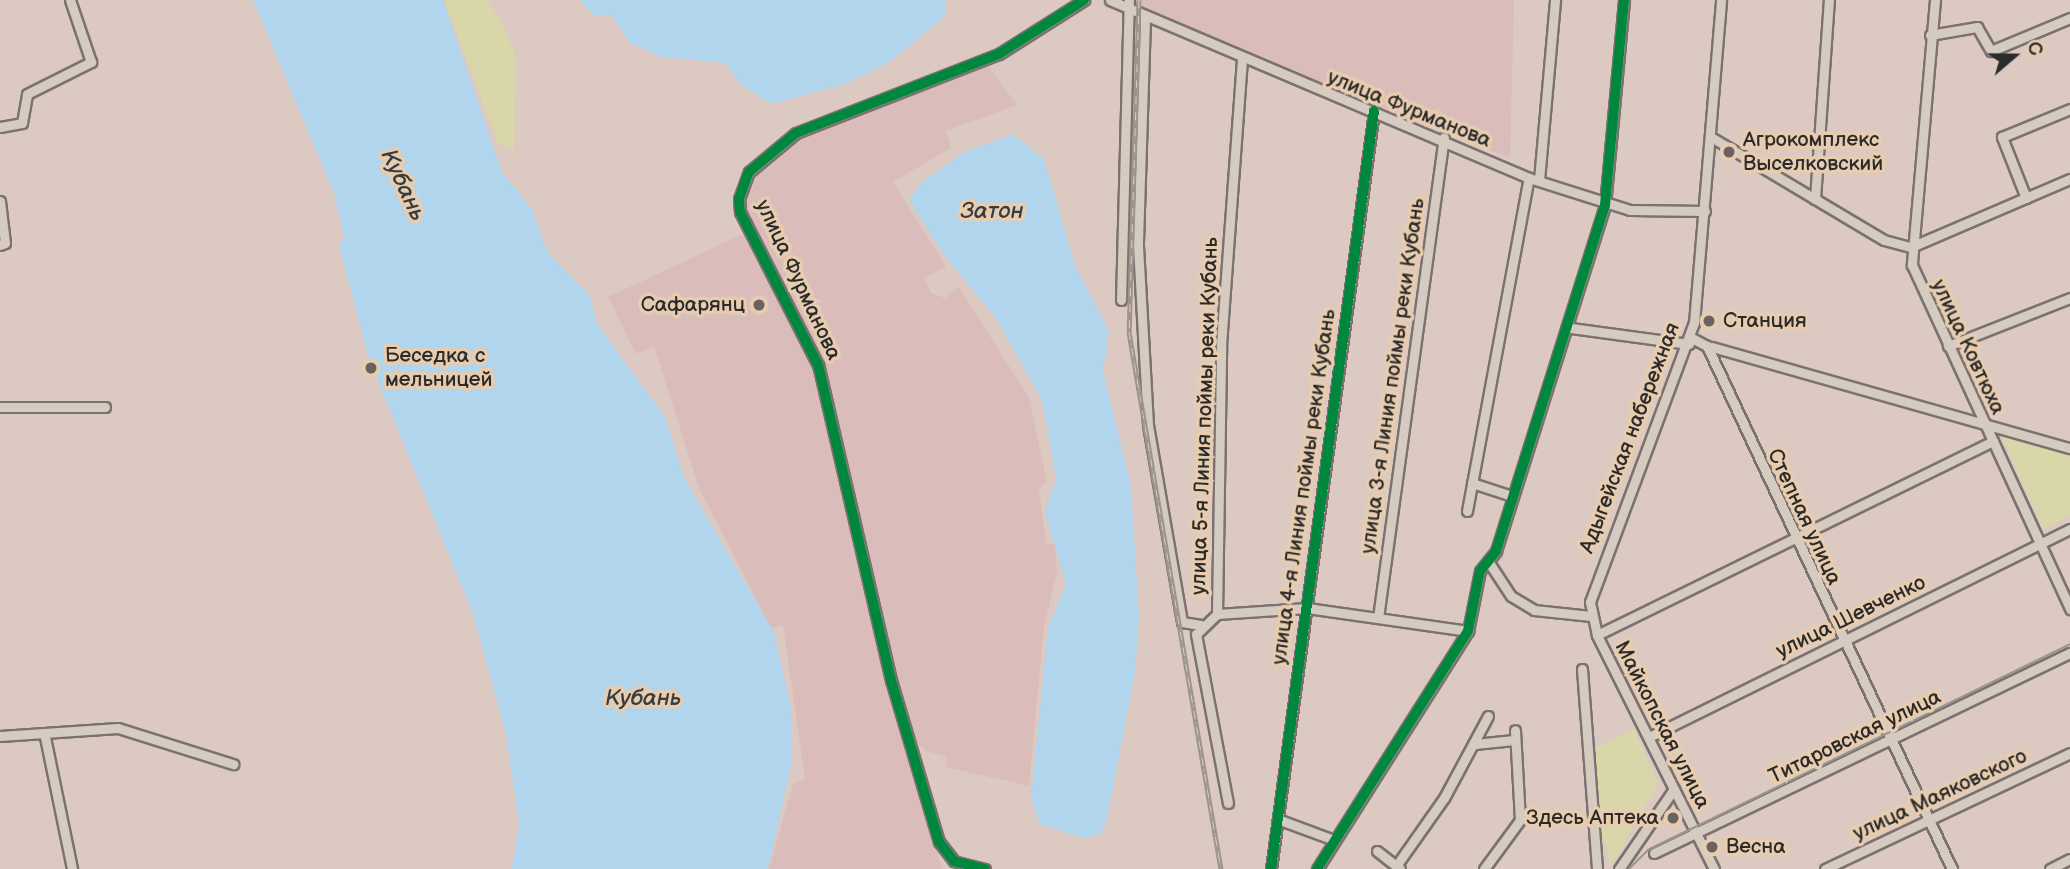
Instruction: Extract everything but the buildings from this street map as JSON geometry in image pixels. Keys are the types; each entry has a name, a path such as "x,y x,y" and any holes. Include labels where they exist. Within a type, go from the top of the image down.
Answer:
{"street":[{"path":"0,127 22,123 27,94 91,62 70,0"},
{"name":"улица Фурманова","path":"985,869 954,861 939,842 891,680 818,365 740,212 739,199 749,172 796,133 999,54 1084,0"},
{"name":"улица Фурманова","path":"1110,0 1129,5 1145,19 1242,60 1444,138 1534,179 1605,205 1705,211"},
{"path":"1467,511 1534,179 1555,0"},
{"path":"1317,869 1468,631 1480,571 1488,561 1571,328 1605,205 1624,0"},
{"name":"Адыгейская набережная","path":"1597,635 1591,616 1595,579 1690,341 1705,211 1721,0"},
{"path":"1815,199 1829,0"},
{"name":"улица Ковтюха","path":"1936,0 1930,35 1912,247 1916,280 2070,609"},
{"path":"1121,300 1129,5"},
{"path":"1930,35 1977,27 1991,51 2070,18"},
{"path":"1145,19 1138,246 1148,425 1182,622 1201,625"},
{"name":"улица 5-я Линия поймы реки Кубань","path":"1228,803 1196,634 1201,625 1217,614 1221,345 1242,60"},
{"path":"2026,198 2002,137 2070,109"},
{"name":"улица 4-я Линия поймы реки Кубань","path":"1271,869 1280,820 1374,111"},
{"path":"1711,137 1884,240 1912,247 2070,179"},
{"name":"улица 3-я Линия поймы реки Кубань","path":"1378,618 1444,138"},
{"path":"0,201 3,244"},
{"path":"1948,346 2070,298"},
{"path":"1571,328 1690,341"},
{"name":"Степная улица","path":"1690,341 1707,346 1793,538 1952,869"},
{"path":"1712,347 2070,448"},
{"path":"0,407 105,407"},
{"path":"1597,635 1993,441"},
{"path":"1472,483 1512,496"},
{"name":"улица Шевченко","path":"1649,737 2070,529"},
{"path":"1488,561 1511,596 1534,610 1591,616"},
{"path":"1217,614 1307,608 1468,631"},
{"name":"Майкопская улица","path":"1597,635 1714,869"},
{"name":"Титаровская улица","path":"1654,853 2070,653"},
{"path":"1582,669 1597,869"},
{"path":"1377,851 1398,867 1475,744 1488,716"},
{"path":"0,736 45,737 79,727 118,728 233,764"},
{"path":"1475,744 1515,735 1520,820 1484,869"},
{"path":"45,737 72,869"},
{"name":"улица Маяковского","path":"1825,869 2070,753"},
{"path":"1619,869 1674,789"},
{"path":"1280,820 1334,840"},
{"path":"2050,869 2070,859"}],"shaded area":[{"path":"444,0 486,0 500,18 516,57 514,151 498,143"},
{"path":"1128,0 1514,0 1510,158 1156,17"},
{"path":"987,65 1017,105 946,131 951,148 893,182 946,267 924,278 931,293 945,298 959,287 1029,398 1047,482 1039,489 1046,543 1055,544 1057,572 1044,627 1029,786 945,767 947,757 926,751 913,739 823,359 744,210 761,165 811,129"},
{"path":"745,233 812,362 887,691 942,869 769,869 793,784 805,779 783,625 771,628 699,488 654,346 636,354 608,297"},
{"path":"2000,432 2070,453 2070,516 2043,529"},
{"path":"1634,729 1658,783 1610,868 1606,841 1598,839 1594,749"}],"water":[{"name":"Кубань","path":"253,0 443,0 502,172 532,209 548,253 590,296 597,324 665,417 684,478 774,632 792,713 792,761 768,869 512,869 519,824 506,734 473,614 369,359 339,246 344,236 334,193"},
{"path":"580,0 945,0 945,16 891,61 845,84 771,104 738,82 725,63 661,57 630,43 612,16 594,15"},
{"name":"Затон","path":"1013,134 1044,159 1075,265 1109,331 1103,372 1131,486 1139,618 1135,671 1107,819 1099,835 1083,838 1040,824 1031,798 1048,628 1066,584 1045,513 1056,478 1042,400 995,317 944,255 909,200 921,183 964,152"}],"tram line":[{"path":"1629,869 1648,850 2070,644"}],"railway":[{"path":"1139,0 1129,332 1221,869"}],"cycle path":[{"path":"985,869 954,861 939,842 891,680 818,365 740,212 739,199 749,172 796,133 999,54 1084,0"},
{"path":"1317,869 1468,631 1480,571 1496,551 1605,205 1624,0"},
{"path":"1271,869 1374,111"}],"place":[{"name":"Агрокомплекс Выселковский","path":"1729,152"},
{"name":"Сафарянц","path":"759,305"},
{"name":"Станция","path":"1709,321"},
{"name":"Беседка с мельницей","path":"371,368"},
{"name":"Здесь Аптека","path":"1673,818"},
{"name":"Весна","path":"1712,847"}]}
